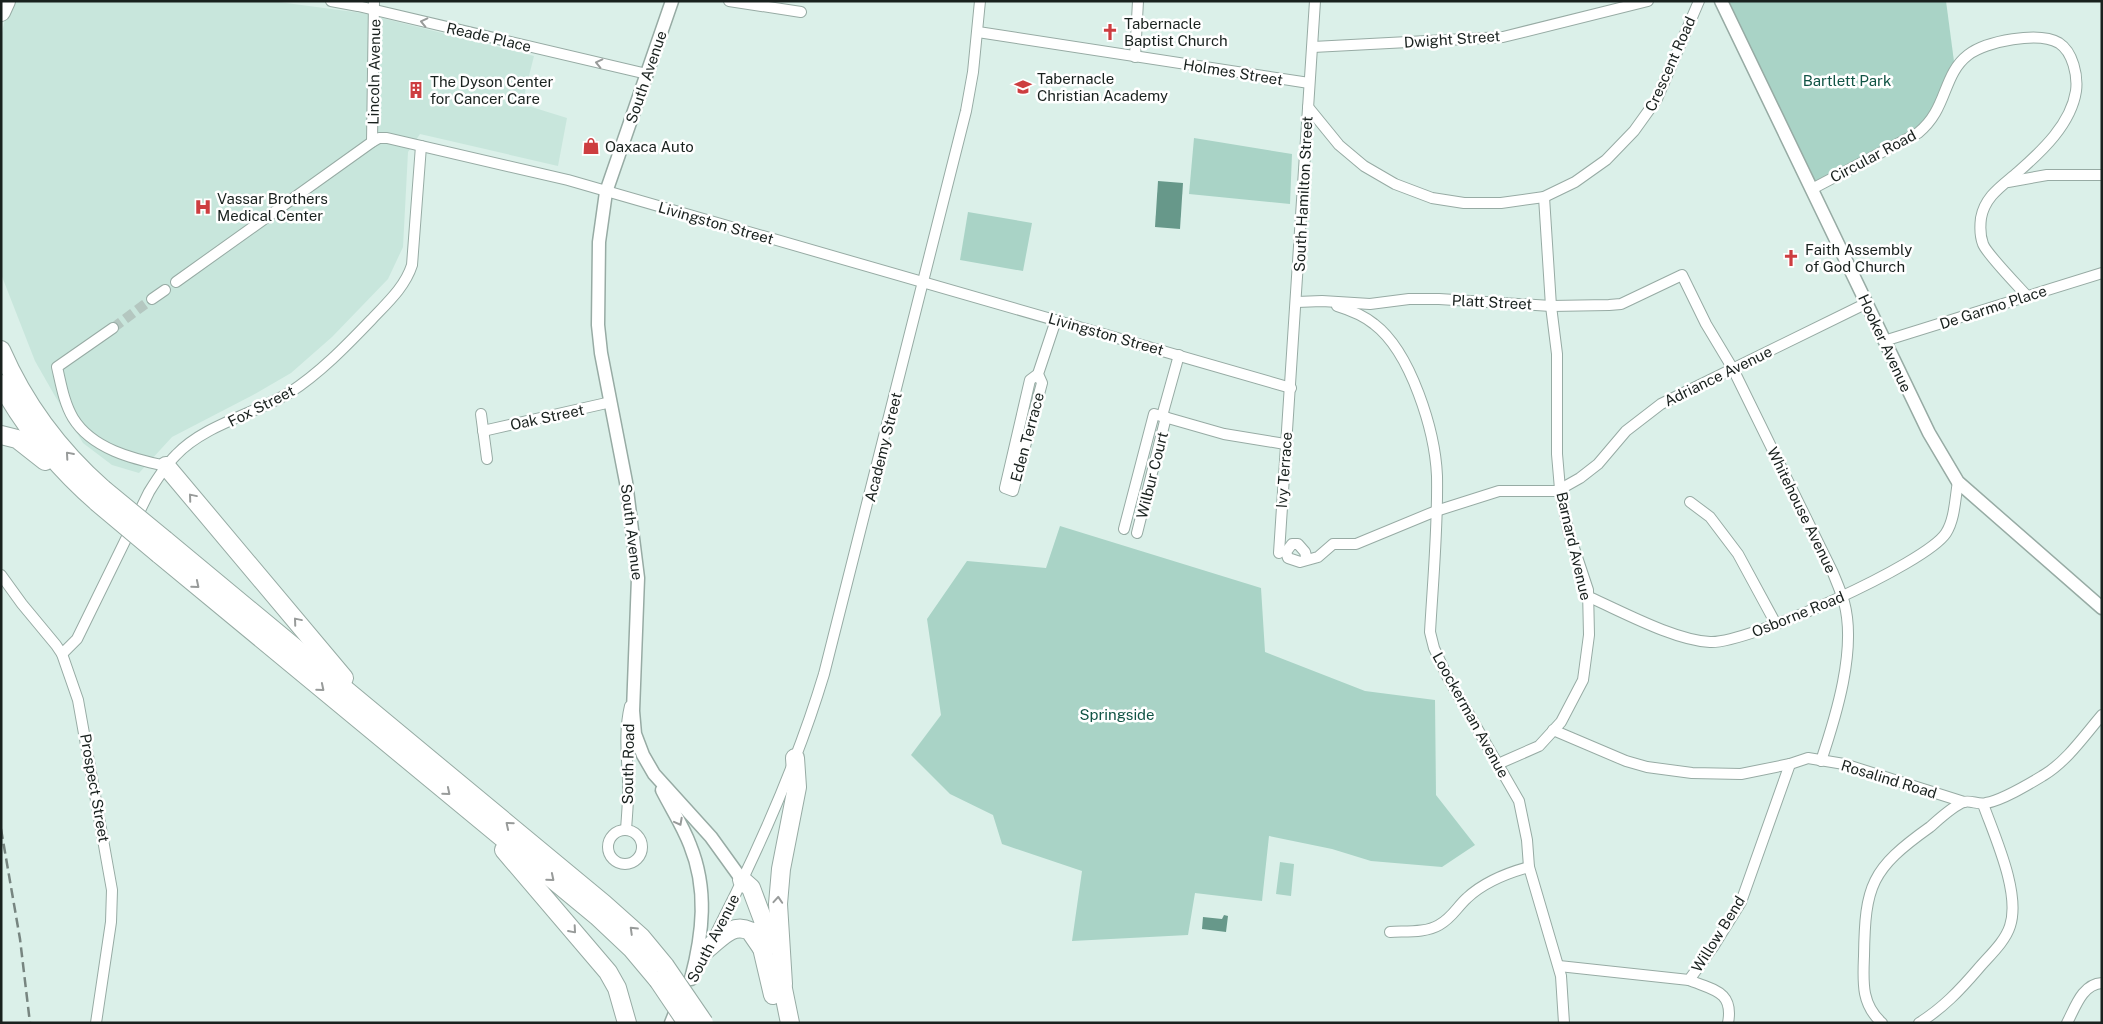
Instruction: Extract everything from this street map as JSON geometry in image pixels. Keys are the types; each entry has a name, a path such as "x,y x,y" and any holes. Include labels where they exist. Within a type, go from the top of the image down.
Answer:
{"highway":[{"path":"1,12 6,1"},
{"path":"1,350 18,383 44,424 100,496"},
{"path":"1,384 26,425 46,451 69,476 100,496"},
{"path":"1,435 13,437 22,442 100,496 162,547 473,814 609,926 632,949 661,973 704,1023"},
{"path":"166,466 373,712"},
{"path":"162,547 373,712 604,904 640,937 661,973 675,1020"},
{"path":"782,984 778,904 781,869 797,787 795,758"},
{"path":"473,814 608,972 620,995 627,1023"},
{"path":"742,880 743,893 756,924 779,1023"},
{"path":"742,880 752,888 761,910 782,984 790,1023"},
{"path":"707,949 730,931 743,928 756,937 764,955"},
{"path":"617,1023 620,995"}],"street":[{"name":"Reade Place","path":"331,1 374,6 647,74"},
{"name":"South Avenue","path":"672,1 606,192 599,242 598,325 601,353 628,498 638,578 639,598 633,698 633,717 636,734 648,764 663,785 711,837 742,880 691,980 675,1020"},
{"path":"729,1 801,12"},
{"name":"Academy Street","path":"742,880 760,842 810,720 834,638 966,111 978,32 980,1"},
{"path":"1135,57 1138,1"},
{"name":"South Hamilton Street","path":"1291,388 1315,1"},
{"name":"Dwight Street","path":"1313,47 1488,39 1648,1"},
{"name":"Crescent Road","path":"1308,106 1339,145 1364,166 1395,184 1432,198 1464,203 1502,203 1544,197 1575,182 1606,160 1634,131 1657,99 1699,1"},
{"name":"Hooker Avenue","path":"1721,1 1932,440 1958,482 2102,608"},
{"name":"Lincoln Avenue","path":"372,142 374,6"},
{"name":"Holmes Street","path":"978,32 1309,83"},
{"name":"Circular Road","path":"1812,189 1927,126 1935,116 1952,74 1960,62 1979,48 2011,40 2047,39 2058,43 2065,48 2071,58 2075,72 2076,90 2065,122 2032,160 1991,196 1984,205 1981,232 1984,246 2027,296"},
{"name":"Livingston Street","path":"372,142 379,138 387,138 568,180 1291,388"},
{"path":"176,282 372,142"},
{"name":"Fox Street","path":"62,654 77,639 149,492 176,454 202,435 284,395 315,375 395,295 408,276 412,265 421,146"},
{"path":"2006,182 2047,175 2102,175"},
{"name":"Barnard Avenue","path":"1498,764 1539,746 1554,730 1569,709 1582,680 1589,635 1588,590 1568,530 1560,489 1557,454 1557,354 1551,306 1544,197"},
{"name":"De Garmo Place","path":"1884,341 2102,273"},
{"name":"Platt Street","path":"1296,302 1322,301 1370,304 1409,299 1439,299 1551,306 1621,304 1682,275"},
{"name":"Whitehouse Avenue","path":"1682,275 1706,324 1733,369 1833,573 1842,596 1846,618 1846,648 1842,686 1838,712 1821,761"},
{"path":"152,299 165,290"},
{"name":"Loockerman Avenue","path":"1322,301 1353,311 1375,324 1401,356 1412,377 1421,403 1433,445 1437,474 1430,632 1434,648 1447,676 1498,764 1521,809 1527,840 1529,867 1559,966 1564,1023"},
{"name":"Adriance Avenue","path":"1307,560 1318,557 1333,544 1356,544 1436,511 1499,491 1557,491 1580,478 1598,464 1626,431 1661,404 1867,303"},
{"name":"Eden Terrace","path":"1038,374 1042,383 1013,492 1005,488 1030,380 1038,374 1056,320"},
{"path":"113,328 57,367 69,410 84,432 99,443 129,456 166,466"},
{"name":"Wilbur Court","path":"1124,529 1179,355"},
{"name":"Ivy Terrace","path":"1279,553 1285,444 1291,388"},
{"name":"Oak Street","path":"483,431 611,402"},
{"path":"481,414 487,460"},
{"path":"1161,415 1224,434 1285,444"},
{"name":"Wilbur Court","path":"1138,533 1161,415"},
{"name":"Osborne Road","path":"1589,597 1674,633 1708,642 1725,642 1776,624 1858,590 1934,546 1946,533 1952,520 1958,482"},
{"path":"1690,502 1710,517 1738,554 1776,624"},
{"name":"Prospect Street","path":"1,574 62,654 78,700 112,890 111,922 96,1023"},
{"name":"South Road","path":"626,830 628,782 627,727 633,698"},
{"path":"1919,1023 1934,1013 1958,992 2003,940 2010,927 2012,919 2011,895 2007,871 1982,804 2005,795 2045,774 2072,751 2102,715"},
{"name":"Rosalind Road","path":"1554,730 1626,761 1647,767 1692,773 1740,774 1790,764 1808,758 1844,764 1964,802 1982,804"},
{"path":"648,764 690,843 699,871 702,891 702,921 691,980"},
{"name":"Willow Bend","path":"1559,966 1689,980 1742,902 1790,764"},
{"path":"1882,1023 1870,1009 1865,998 1863,984 1868,897 1872,885 1880,870 1893,855 1964,802"},
{"path":"1390,932 1423,930 1438,926 1452,916 1466,898 1504,874 1529,867"},
{"path":"1689,980 1721,993 1726,998 1729,1006 1728,1023"},
{"path":"2067,1023 2081,995 2092,985 2101,983"}],"shaded area":[{"name":"Vassar Brothers Medical Center","path":"14,1 271,1 362,13 534,56 522,104 567,118 558,166 420,134 408,152 403,247 388,279 332,337 291,373 172,437 139,473 112,465 83,443 55,396 35,361 1,274 1,38 4,23"},
{"path":"1158,181 1183,183 1180,229 1155,227"},
{"path":"1224,915 1228,916 1226,932 1202,929 1203,917 1222,919"}],"green space":[{"name":"Bartlett Park","path":"1721,1 1946,1 1955,69 1931,121 1812,189"},
{"path":"1194,138 1292,154 1290,204 1189,194"},
{"path":"968,212 1032,223 1023,271 960,260"},
{"name":"Springside","path":"1060,526 1261,588 1265,652 1365,691 1435,700 1436,795 1475,845 1442,867 1371,861 1332,849 1269,836 1262,901 1195,893 1188,935 1072,941 1082,871 1002,844 993,815 950,794 911,755 941,715 927,619 967,561 1046,568"},
{"path":"1280,862 1294,864 1291,896 1276,894"}],"tunnel":[{"path":"113,328 152,299"}],"railway":[{"path":"1,829 20,939 30,1023"}],"place":[{"name":"Tabernacle Baptist Church","path":"1110,32"},
{"name":"Tabernacle Christian Academy","path":"1023,87"},
{"name":"The Dyson Center for Cancer Care","path":"416,90"},
{"name":"Oaxaca Auto","path":"591,146"},
{"name":"Vassar Brothers Medical Center","path":"203,207"},
{"name":"Faith Assembly of God Church","path":"1791,258"}]}
